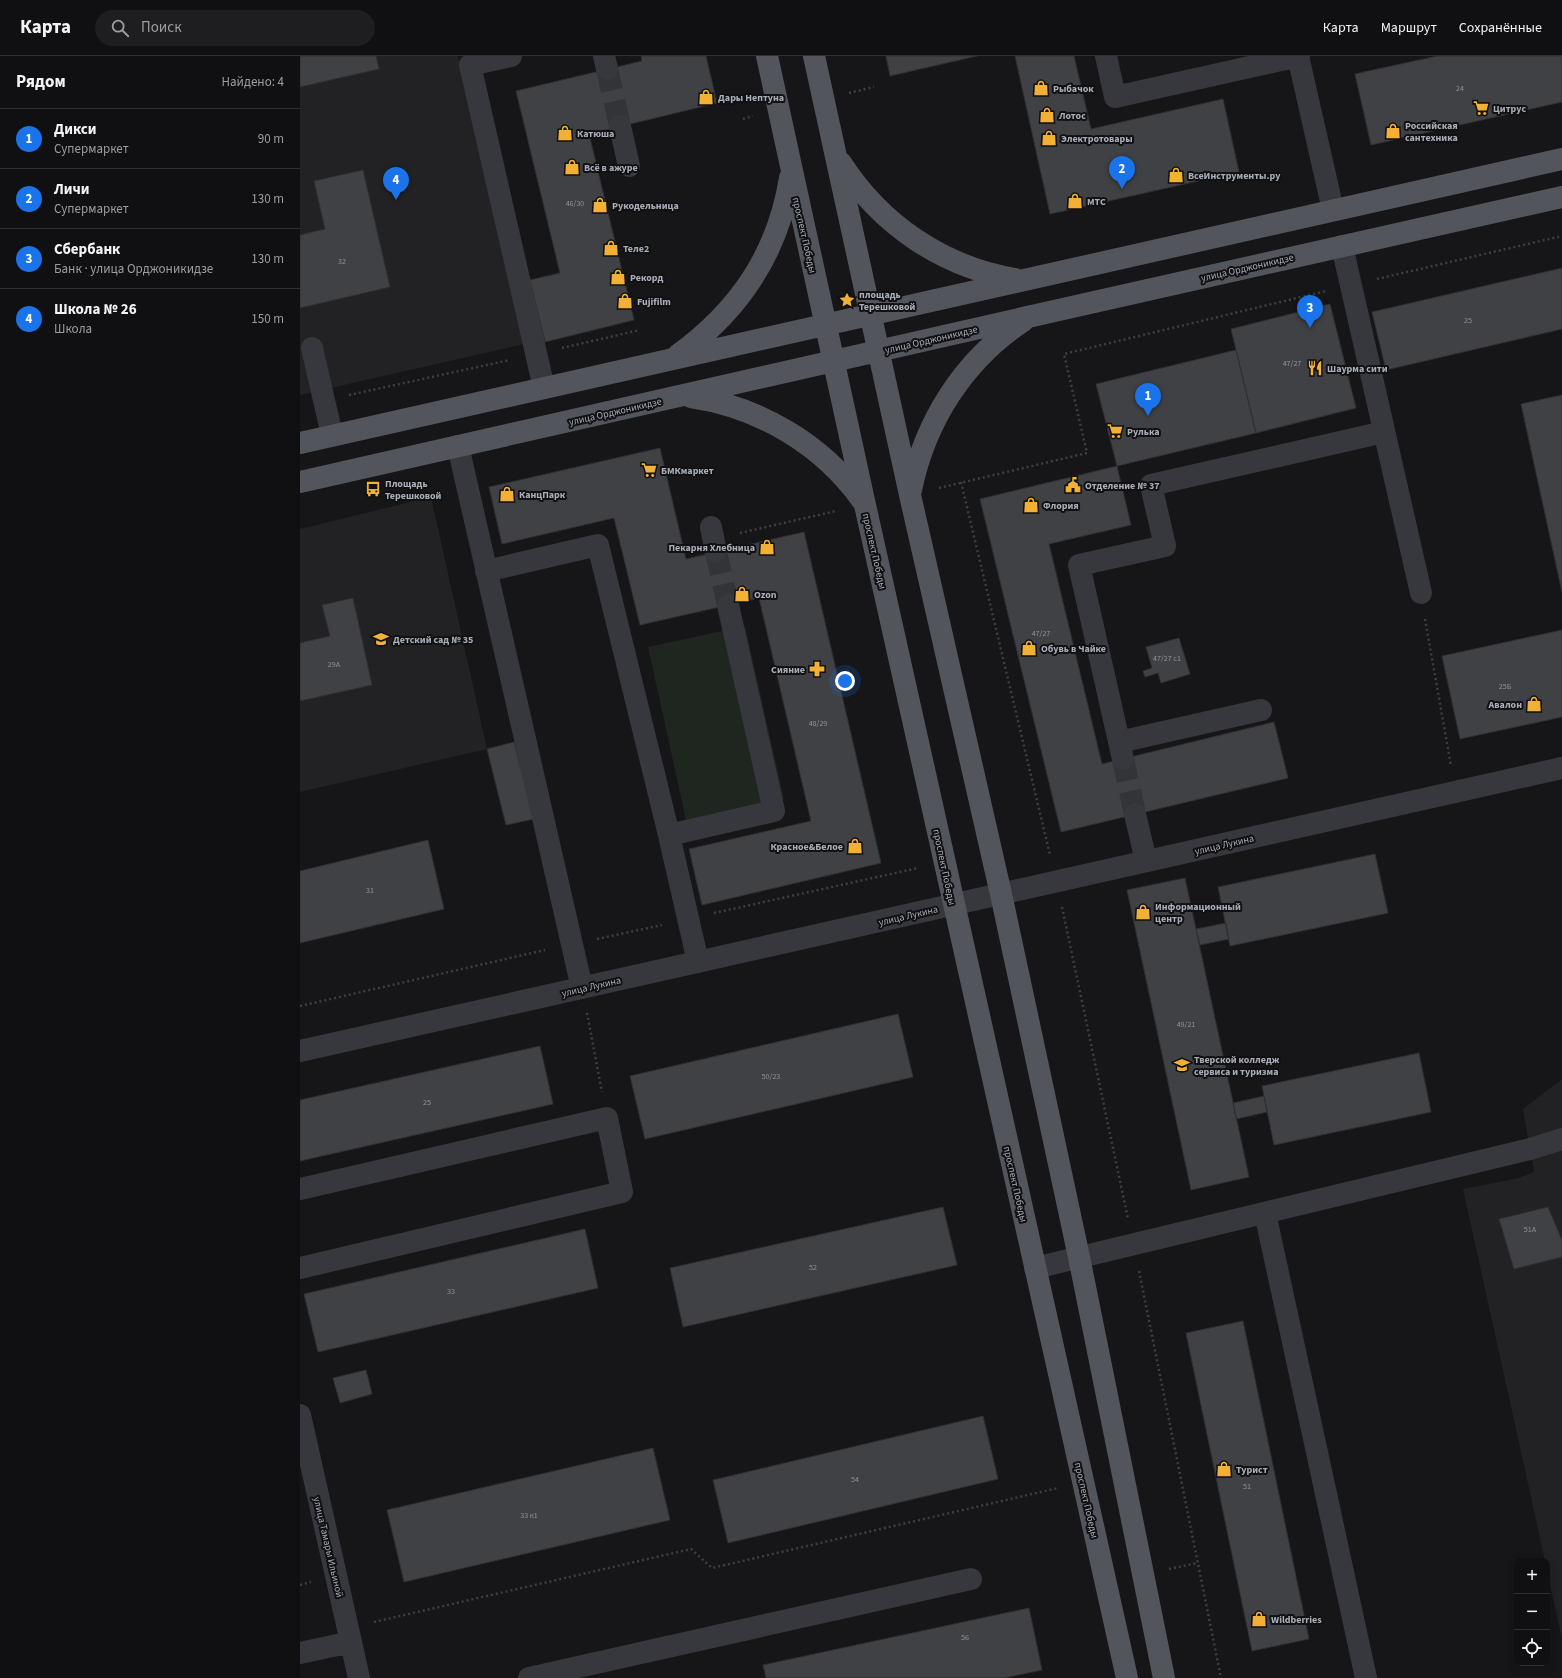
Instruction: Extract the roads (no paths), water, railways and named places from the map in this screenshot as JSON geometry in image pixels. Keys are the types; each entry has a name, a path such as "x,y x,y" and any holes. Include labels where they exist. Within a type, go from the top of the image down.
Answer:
{"main road":[{"name":"проспект Победы","path":"767,56 825,325 1034,1268 1127,1678"},
{"path":"814,56 880,351 910,495 1001,894 1079,1257 1164,1678"},
{"path":"836,154 861,191 883,215 924,246 947,258 972,268 996,275 1022,280"},
{"path":"300,443 1562,159"},
{"path":"673,359 713,327 730,309 760,267 771,244 780,219 787,195 791,170"},
{"name":"улица Орджоникидзе","path":"300,482 834,362 1031,315 1562,197"},
{"path":"910,495 919,459 927,437 948,396 962,376 994,342 1031,315"},
{"path":"681,396 732,406 780,426 802,440 822,456 840,474 865,505"}],"street":[{"path":"511,56 470,65 544,388"},
{"path":"1106,56 1115,97 1299,56 1334,210"},
{"path":"620,126 629,166"},
{"path":"1342,246 1421,593"},
{"path":"312,348 332,435"},
{"path":"1261,710 1121,751 1079,565 1165,546 1151,485 1384,432"},
{"path":"458,446 582,988"},
{"path":"711,527 716,552"},
{"path":"486,571 598,545 669,835 698,962"},
{"path":"669,835 774,811 728,605"},
{"name":"улица Лукина","path":"300,1051 1562,768"},
{"path":"1135,814 1146,861"},
{"path":"300,1189 607,1118 622,1192 300,1268"},
{"path":"1034,1268 1530,1149 1562,1139"},
{"path":"1265,1213 1366,1678"},
{"name":"улица Тамары Ильиной","path":"300,1416 359,1678"},
{"path":"529,1678 972,1579"},
{"path":"300,1653 349,1635"}],"tunnel":[{"path":"607,69 620,126"},
{"path":"716,552 728,605"},
{"path":"1123,759 1135,814"}],"place":[{"name":"Рыбачок","path":"1041,88"},
{"name":"Дары Нептуна","path":"706,97"},
{"name":"Цитрус","path":"1481,108"},
{"name":"Лотос","path":"1047,115"},
{"name":"Российская сантехника","path":"1393,131"},
{"name":"Катюша","path":"565,133"},
{"name":"Электротовары","path":"1049,138"},
{"name":"Всё в ажуре","path":"572,167"},
{"name":"ВсеИнструменты.ру","path":"1176,175"},
{"name":"Личи","path":"1122,189"},
{"name":"Школа № 26","path":"396,200"},
{"name":"МТС","path":"1075,201"},
{"name":"Рукодельница","path":"600,205"},
{"name":"Теле2","path":"611,248"},
{"name":"Рекорд","path":"618,277"},
{"name":"площадь Терешковой","path":"847,300"},
{"name":"Fujifilm","path":"625,301"},
{"name":"Сбербанк","path":"1310,328"},
{"name":"Шаурма сити","path":"1315,368"},
{"name":"Дикси","path":"1148,416"},
{"name":"Рулька","path":"1115,431"},
{"name":"БМКмаркет","path":"649,470"},
{"name":"Отделение № 37","path":"1073,485"},
{"name":"Площадь Терешковой","path":"373,489"},
{"name":"КанцПарк","path":"507,494"},
{"name":"Флория","path":"1031,505"},
{"name":"Пекарня Хлебница","path":"767,547"},
{"name":"Ozon","path":"742,594"},
{"name":"Детский сад № 35","path":"381,639"},
{"name":"Обувь в Чайке","path":"1029,648"},
{"name":"Сияние","path":"817,669"},
{"name":"Авалон","path":"1534,704"},
{"name":"Красное&Белое","path":"855,846"},
{"name":"Информационный центр","path":"1143,912"},
{"name":"Тверской колледж сервиса и туризма","path":"1182,1065"},
{"name":"Турист","path":"1224,1469"},
{"name":"Wildberries","path":"1259,1619"}]}
